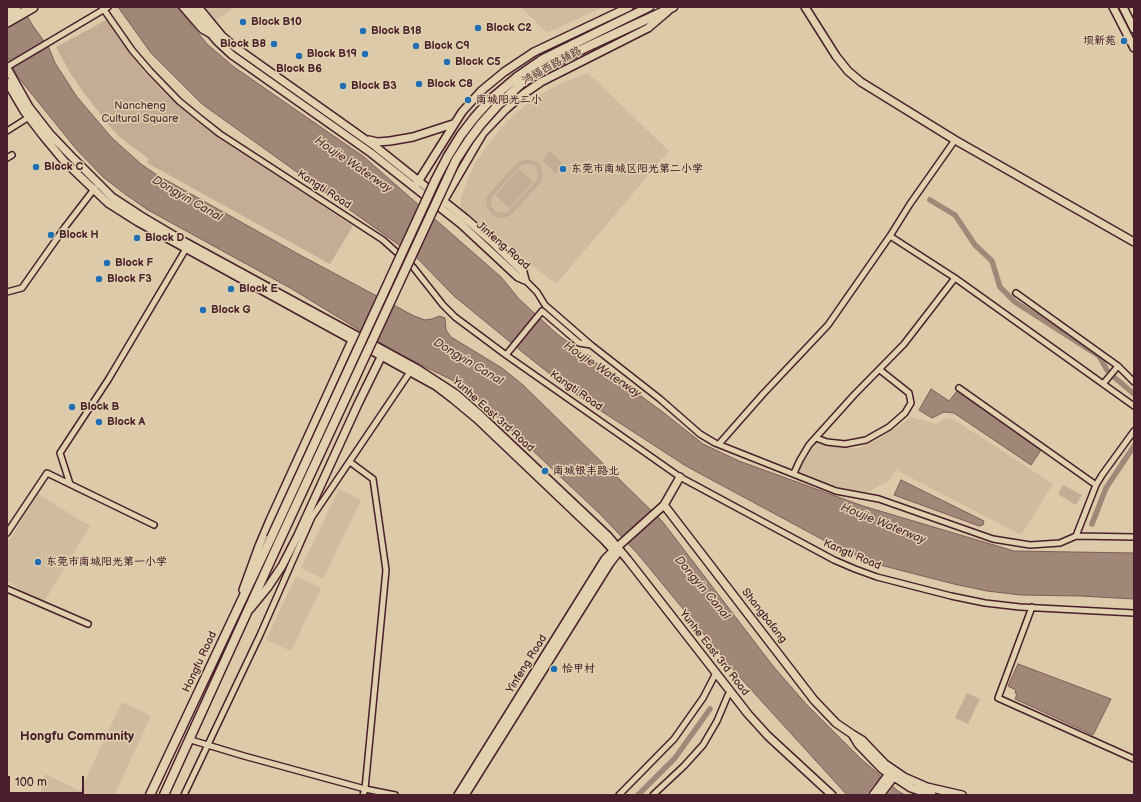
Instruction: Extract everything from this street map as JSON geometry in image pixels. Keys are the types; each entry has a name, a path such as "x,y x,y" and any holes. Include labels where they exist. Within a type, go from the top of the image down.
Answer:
{"highway":[{"path":"7,12 16,7"},
{"path":"7,22 33,7"}],"main road":[{"path":"164,795 456,160 481,124 520,80 543,59 649,7"},
{"path":"520,80 574,53 672,8"},
{"name":"Hongfu Road","path":"150,795 271,538 436,179 461,135 474,118 491,99 520,80"}],"street":[{"path":"182,7 202,30 213,36"},
{"name":"Jinfeng Road","path":"189,7 213,36 237,58 416,184"},
{"name":"Jinfeng Road","path":"198,7 222,36 235,47 361,136 441,204 518,277 525,280"},
{"name":"鸿福西路辅路","path":"416,184 453,124 481,91 504,72 534,52 629,7"},
{"path":"805,7 836,56 861,82 955,140 1134,242"},
{"path":"810,7 836,56"},
{"path":"1113,7 1134,48"},
{"path":"1123,7 1134,30"},
{"path":"8,66 104,8"},
{"name":"Kangti Road","path":"104,8 141,60 159,81 190,110 220,134 383,240 413,267 449,311 506,354 680,477 829,557 860,571 951,596 985,603 1134,613"},
{"name":"鸿福西路辅路","path":"441,204 483,133 522,95 541,82 648,28 672,8"},
{"name":"Yunhe East 3rd Road","path":"8,66 30,107 50,134 108,203 132,218 438,381 486,420 591,520 748,714 768,736 832,795"},
{"name":"Yunhe East 3rd Road","path":"7,82 29,117 64,161 96,187"},
{"path":"7,131 29,117"},
{"path":"361,136 377,142 390,141 413,137 453,124"},
{"path":"719,444 763,394 828,325 955,140"},
{"path":"7,292 22,288 65,227 96,187"},
{"path":"890,236 955,278 1134,406"},
{"path":"70,484 60,452 108,380 187,246"},
{"path":"794,473 800,460 816,438 904,344 955,278"},
{"path":"525,280 537,292 545,305 591,345 660,399 700,434 719,444 836,491 879,499 993,539 1030,545 1060,543 1076,536 1134,537"},
{"path":"1016,293 1118,366 1134,382"},
{"path":"506,354 542,311 579,344 591,345"},
{"path":"238,607 250,569 270,520 353,337"},
{"path":"249,611 282,566 383,353"},
{"name":"Yunhe East 3rd Road","path":"383,353 410,372 436,386 477,419 616,551"},
{"path":"1103,384 1118,366"},
{"path":"816,438 827,442 845,444 866,440 889,427 905,413 911,403 909,393 880,370"},
{"path":"184,795 260,635 312,517 410,372"},
{"path":"959,388 1096,485"},
{"path":"1076,536 1096,485 1134,430"},
{"path":"350,462 373,479 386,570 365,789 363,795"},
{"path":"7,533 47,473 154,525"},
{"path":"616,551 664,506 680,477"},
{"name":"Shangbafang","path":"664,506 814,700 836,723 852,734 858,744 882,769 910,788 932,795"},
{"name":"Yinfeng Road","path":"458,795 605,560 616,551"},
{"name":"Yinfeng Road","path":"465,795 610,563 616,551"},
{"path":"7,589 88,624"},
{"path":"1032,607 998,698 1134,759"},
{"path":"619,795 674,739 703,698 715,675"},
{"name":"Yunhe East 3rd Road","path":"715,675 745,718 825,795"},
{"path":"653,795 684,766 702,745 717,721 728,695"},
{"path":"190,740 365,789 395,795"},
{"path":"872,795 891,775"},
{"path":"880,795 891,775"},
{"name":"Shangbafang","path":"891,775 927,787 962,795"}],"shaded area":[{"path":"204,7 236,7 214,21"},
{"path":"521,7 603,7 547,33"},
{"name":"东莞市南城区阳光第二小学","path":"588,73 669,151 556,284 460,208 461,198 477,160 502,127 516,113 550,89"},
{"path":"911,417 937,424 945,418 953,419 1053,484 1021,535 896,470 890,480 867,493 839,488 798,471 816,442 857,449 883,437"},
{"path":"339,489 361,500 323,579 301,568"},
{"name":"东莞市南城阳光第一小学","path":"38,494 90,526 43,603 7,581 7,544"},
{"path":"296,576 321,588 291,651 266,640"},
{"path":"122,702 151,716 114,795 40,795 45,774 80,791"}],"green space":[{"name":"Nancheng Cultural Square","path":"106,20 146,74 198,122 217,137 353,226 330,264 147,163 149,159 122,139 111,128 69,71 56,47"},
{"path":"550,151 564,165 556,174 542,160"},
{"path":"527,159 535,161 541,166 543,174 541,182 510,216 502,218 494,216 487,207 486,199 488,195 516,164","holes":["524,164 535,166 538,174 537,180 507,212 496,212 491,206 492,197 519,167"]},
{"path":"519,169 533,182 509,208 496,195"},
{"path":"1063,485 1082,495 1076,505 1058,494"},
{"path":"967,693 980,699 968,724 955,718"}],"water":[{"name":"Dongyin Canal","path":"7,7 22,7 33,26 49,48 55,63 77,97 112,138 141,164 157,175 300,255 414,316 425,320 439,316 445,318 446,330 451,337 502,368 523,385 662,521 773,666 806,704 860,758 898,791 905,795 847,795 735,672 637,553 601,515 493,413 463,388 452,380 397,353 292,289 148,210 103,177 77,150 18,77 7,56"},
{"name":"Houjie Waterway","path":"118,7 177,7 207,44 234,67 364,157 501,277 519,299 557,334 664,413 703,444 739,461 863,506 1014,551 1134,553 1134,599 1021,595 987,591 880,565 840,549 686,466 578,396 454,296 417,258 202,104 151,53"},
{"path":"931,389 949,401 957,391 1041,450 1031,465 954,413 944,412 932,418 919,410"},
{"path":"901,480 984,521 983,525 979,526 894,495"},
{"path":"1018,664 1111,699 1093,735 1015,699 1017,694 1015,693 1016,690 1008,686"}],"pier":[{"path":"882,775 894,785 887,795 866,795"}],"waterway":[{"path":"930,200 955,215 975,245 992,261 1000,287 1015,302 1099,356 1107,370"},
{"path":"1114,377 1134,394"},
{"path":"1092,524 1106,488 1134,446"},
{"path":"638,795 675,758 710,709"}],"place":[{"name":"Block B10","path":"243,22"},
{"name":"Block C2","path":"478,28"},
{"name":"Block B18","path":"363,31"},
{"name":"坝新苑","path":"1124,41"},
{"name":"Block B8","path":"274,44"},
{"name":"Block C9","path":"416,46"},
{"name":"Block B19","path":"365,54"},
{"name":"Block B6","path":"299,56"},
{"name":"Block C5","path":"447,62"},
{"name":"Block C8","path":"419,84"},
{"name":"Block B3","path":"343,86"},
{"name":"南城阳光二小","path":"468,100"},
{"name":"Block C","path":"36,167"},
{"name":"东莞市南城区阳光第二小学","path":"563,169"},
{"name":"Block H","path":"51,235"},
{"name":"Block D","path":"137,238"},
{"name":"Block F","path":"107,263"},
{"name":"Block F3","path":"99,279"},
{"name":"Block E","path":"231,289"},
{"name":"Block G","path":"203,310"},
{"name":"Block B","path":"72,407"},
{"name":"Block A","path":"99,422"},
{"name":"南城银丰路北","path":"545,471"},
{"name":"东莞市南城阳光第一小学","path":"38,562"},
{"name":"恰甲村","path":"554,669"}],"district":[{"name":"Hongfu Community","path":"77,737"}]}
